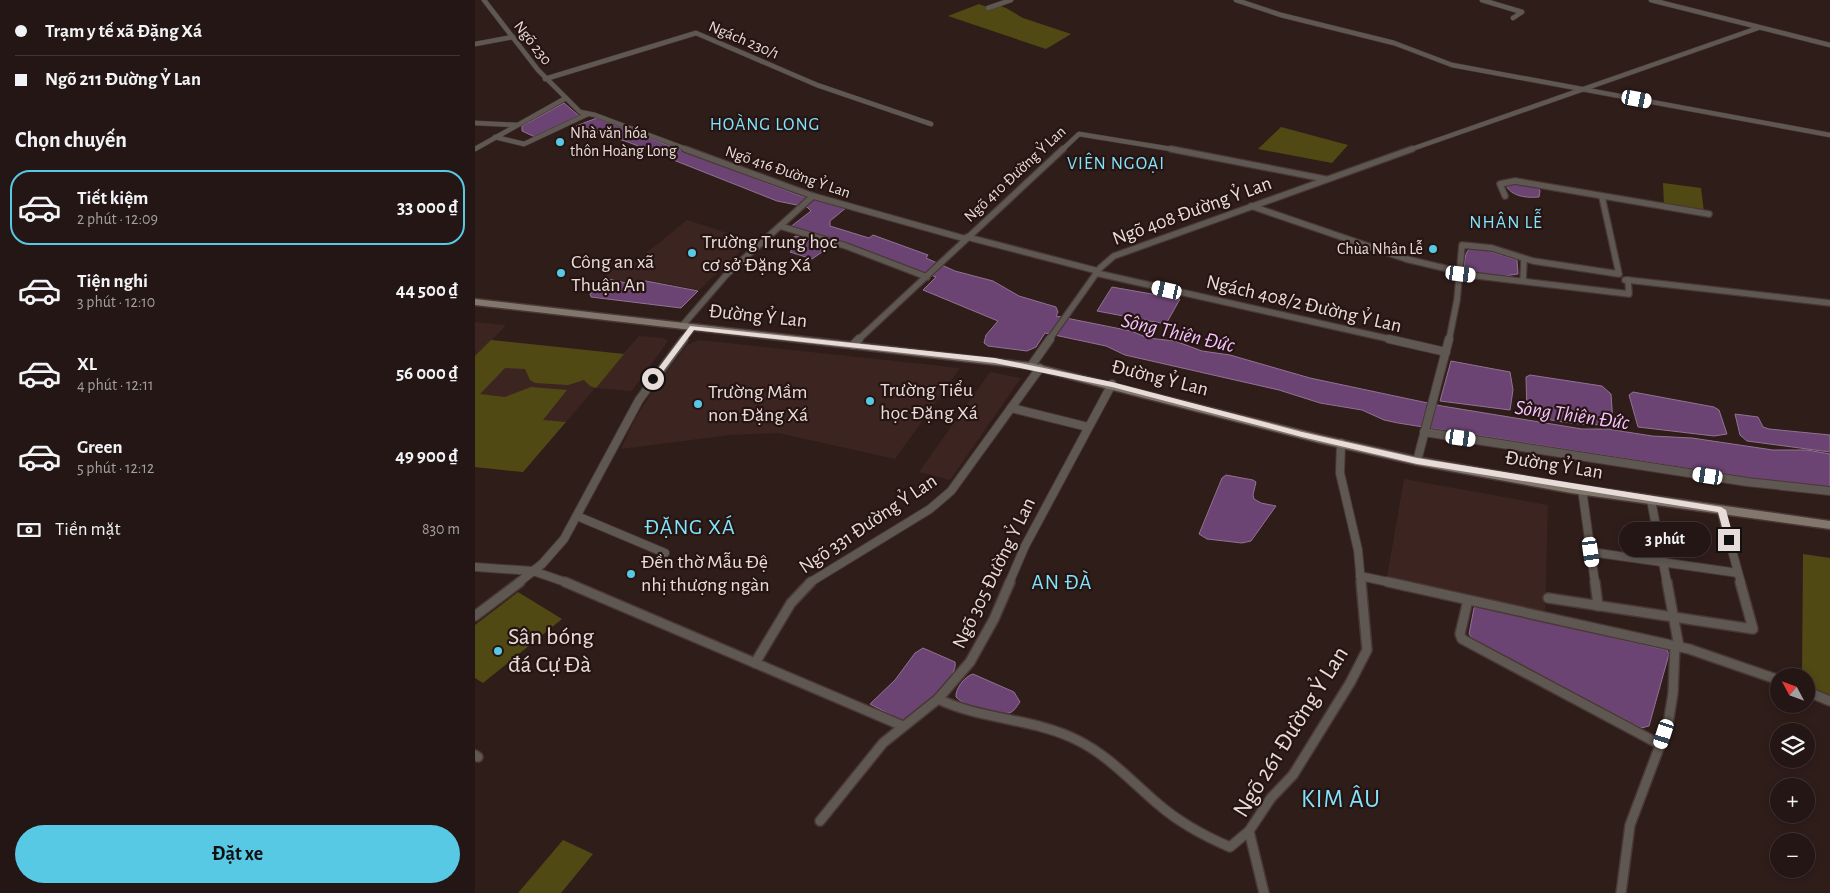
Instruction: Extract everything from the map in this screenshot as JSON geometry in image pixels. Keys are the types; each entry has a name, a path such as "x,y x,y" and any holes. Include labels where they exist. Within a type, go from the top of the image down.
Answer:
{"main road":[{"name":"Đường Ỷ Lan","path":"475,302 1035,367 1112,384 1417,461 1651,500 1830,525"}],"street":[{"name":"Ngõ 230","path":"484,0 545,79 566,98"},
{"path":"988,8 1011,0"},
{"path":"1236,0 1281,15 1389,42 1451,65 1830,135"},
{"path":"1482,0 1522,12 1513,18"},
{"path":"1651,0 1830,45"},
{"path":"1675,6 1679,0"},
{"name":"Ngõ 408 Đường Ỷ Lan","path":"1035,367 1045,346 1096,273 1107,261 1120,254 1325,179 1758,28"},
{"name":"Ngách 230/1","path":"545,79 696,33 817,84 931,124"},
{"path":"475,44 513,37"},
{"path":"475,149 566,98"},
{"name":"Ngõ 416 Đường Ỷ Lan","path":"566,98 577,109 589,114 813,196 1030,256"},
{"path":"495,137 524,144 589,114"},
{"path":"475,123 517,125"},
{"name":"Ngõ 410 Đường Ỷ Lan","path":"853,346 943,263 1073,138 1081,133 1127,140 1325,179"},
{"path":"1505,196 1501,184 1511,181 1709,214"},
{"path":"475,616 533,571 561,544 639,400 687,327 727,274 813,196"},
{"path":"1602,197 1620,278 1830,303"},
{"path":"1251,206 1406,259 1461,273 1629,294 1629,280"},
{"path":"780,226 846,246 927,277"},
{"path":"1417,461 1446,352 1461,273 1462,245 1496,249 1524,259 1619,274"},
{"name":"Ngách 408/2 Đường Ỷ Lan","path":"1030,256 1096,273 1446,352"},
{"path":"1523,281 1524,259"},
{"name":"Ngõ 331 Đường Ỷ Lan","path":"755,664 798,593 808,584 942,500 959,482 1011,408 1035,367"},
{"name":"Ngõ 305 Đường Ỷ Lan","path":"820,821 883,743 938,699 962,673 983,640 1025,546 1112,384"},
{"path":"1011,408 1088,427"},
{"path":"1425,432 1754,483 1830,491"},
{"name":"Ngõ 261 Đường Ỷ Lan","path":"1264,893 1249,831 1271,798 1293,775 1350,683 1367,650 1366,619 1358,550 1340,473 1341,443"},
{"path":"1582,489 1598,606"},
{"path":"1621,893 1630,825 1661,745 1673,693 1677,646 1674,617 1651,500"},
{"path":"1548,598 1753,629 1721,510"},
{"path":"577,516 665,553"},
{"path":"1591,552 1738,573"},
{"path":"475,567 533,571 568,583 903,726"},
{"path":"1360,576 1677,646 1732,662 1770,677"},
{"path":"1467,600 1460,634 1464,641 1661,745"},
{"path":"1815,695 1830,701"},
{"path":"938,699 968,713 1055,732 1077,740 1108,759 1178,821 1219,843 1230,847 1249,831"}],"shaded area":[{"path":"979,4 990,8 998,5 1023,18 1071,34 1046,49 948,16"},
{"path":"1281,127 1348,145 1332,163 1258,149"},
{"path":"1663,183 1701,188 1704,212 1664,206"},
{"name":"Trường Trung học cơ sở Đặng Xá","path":"687,220 745,239 747,245 699,290 648,280 630,283 604,277 624,262 633,264"},
{"path":"475,322 506,325 492,340 623,354 639,336 663,338 668,341 632,391 595,388 523,472 475,467"},
{"path":"491,340 624,354 596,388 590,386 584,380 568,385 535,383 530,380 525,369 505,368 480,394 505,397 531,387 567,390 543,420 566,422 523,472 475,467 475,356"},
{"path":"699,340 960,368 895,459 778,433 730,435 621,449 636,417 652,392 687,345"},
{"path":"990,372 1021,378 950,480 919,472"},
{"path":"1404,479 1548,505 1545,611 1387,577"},
{"path":"1803,554 1830,558 1830,701 1815,694 1815,668 1802,668"},
{"name":"Sân bóng đá Cự Đà","path":"518,592 562,619 483,683 475,678 475,625"},
{"path":"563,840 593,854 561,893 518,893"}],"water":[{"path":"564,103 579,116 535,137 522,131 522,126"},
{"path":"597,118 801,196 847,207 830,221 830,226 869,238 873,235 928,255 926,258 955,271 993,281 1019,296 1056,307 1058,312 1056,316 1131,331 1148,338 1175,341 1202,351 1230,355 1310,378 1442,406 1582,429 1608,429 1652,436 1692,438 1773,450 1807,450 1830,454 1830,488 1755,479 1398,423 1384,420 1362,410 1320,403 1279,390 1125,355 1106,346 1045,333 1036,347 1027,351 988,346 984,343 986,335 998,321 923,290 936,277 857,248 789,228 811,211 807,207 777,201 628,142 576,126"},
{"path":"1510,183 1538,187 1540,191 1539,197 1525,197 1516,194 1508,189 1506,185"},
{"path":"796,236 828,248 812,259 790,252 797,244 790,239"},
{"path":"1471,248 1486,250 1517,260 1518,274 1504,276 1469,273 1464,269 1466,254"},
{"path":"609,279 630,284 646,281 698,291 681,308 591,297 590,294"},
{"path":"1112,287 1180,299 1166,324 1097,311"},
{"path":"1451,361 1510,372 1513,390 1510,410 1440,401"},
{"name":"Sông Thiên Đức","path":"1530,375 1602,386 1611,394 1613,423 1595,425 1570,423 1545,419 1527,413 1526,377"},
{"path":"1633,392 1714,407 1719,410 1727,434 1714,436 1638,427 1629,395"},
{"path":"1735,414 1758,417 1763,427 1769,429 1830,435 1830,452 1747,441 1740,435"},
{"path":"1226,475 1253,480 1256,482 1254,499 1261,503 1276,506 1251,541 1242,543 1207,539 1199,534 1222,478"},
{"path":"1476,606 1667,650 1669,654 1649,726 1641,728 1473,639 1469,634"},
{"path":"923,648 955,662 955,669 945,685 908,719 900,720 870,704 895,680 915,653"},
{"path":"973,674 1014,692 1020,702 1015,709 1003,714 988,712 966,704 956,697 956,694 964,680"}],"place":[{"name":"Nhà văn hóa thôn Hoàng Long","path":"560,142"},
{"name":"Chùa Nhân Lễ","path":"1433,249"},
{"name":"Trường Trung học cơ sở Đặng Xá","path":"692,253"},
{"name":"Công an xã Thuận An","path":"561,273"},
{"name":"Trường Tiểu học Đặng Xá","path":"870,401"},
{"name":"Trường Mầm non Đặng Xá","path":"698,404"},
{"name":"Đền thờ Mẫu Đệ nhị thượng ngàn","path":"631,574"},
{"name":"Sân bóng đá Cự Đà","path":"498,651"}],"district":[{"name":"HOÀNG LONG","path":"765,125"},
{"name":"VIÊN NGOẠI","path":"1116,164"},
{"name":"NHÂN LỄ","path":"1506,223"},
{"name":"ĐẶNG XÁ","path":"690,527"},
{"name":"AN ĐÀ","path":"1062,582"},
{"name":"KIM ÂU","path":"1341,799"}],"route":[{"path":"653,379 692,328 1031,366 1112,384 1302,434 1417,461 1721,510 1729,540"}]}
